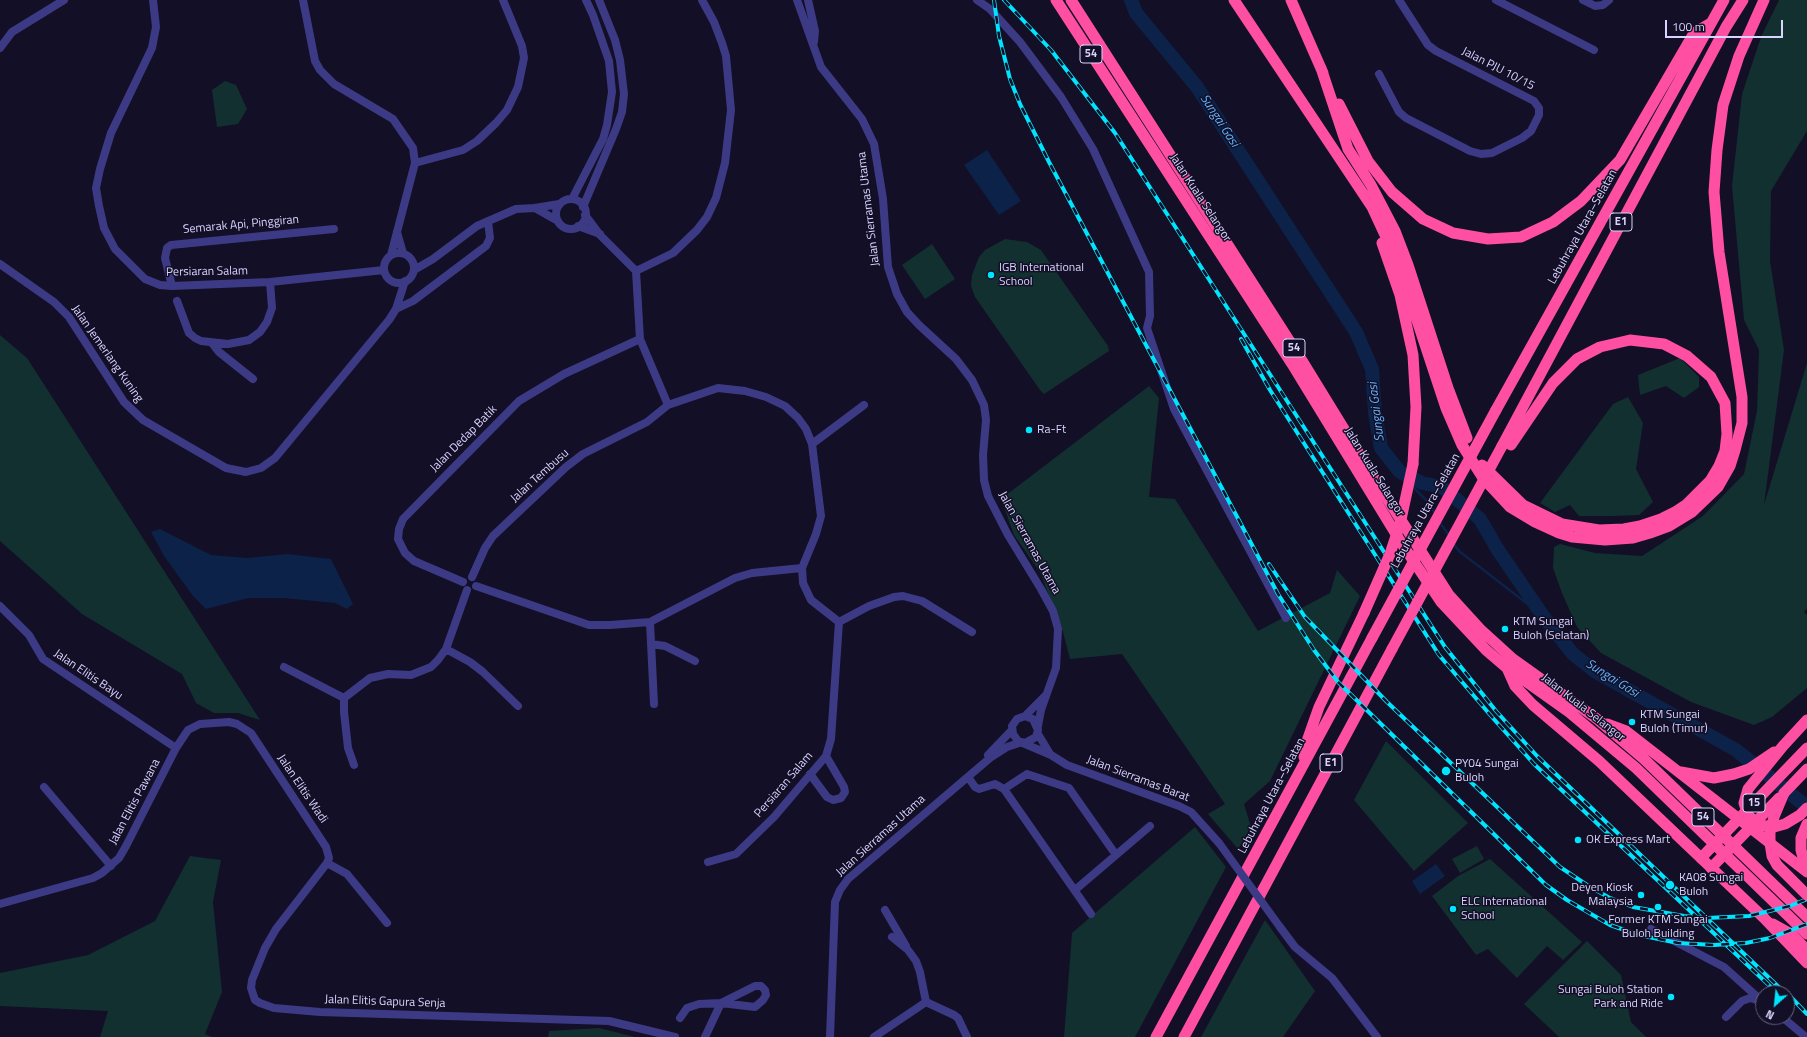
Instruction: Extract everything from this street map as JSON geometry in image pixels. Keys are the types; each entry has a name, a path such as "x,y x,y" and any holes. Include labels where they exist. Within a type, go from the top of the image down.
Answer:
{"highway":[{"path":"1047,0 1059,4"},
{"name":"Jalan Kuala Selangor","path":"1071,0 1301,359 1374,478 1449,594 1480,629 1513,659 1597,719 1644,759 1807,917"},
{"path":"1234,0 1372,207 1398,263 1446,408 1462,445 1483,478 1516,511 1534,522 1564,535 1584,539 1616,540 1633,538 1660,530 1692,512 1718,487 1734,455 1742,423 1742,398 1719,252 1714,192 1717,150 1723,105 1739,56 1764,0"},
{"path":"1291,0 1320,68 1348,149 1371,186 1395,231 1466,436 1481,464 1519,502 1552,520 1569,526 1585,529 1605,530 1631,528 1666,517 1687,504 1704,488 1719,466 1725,451 1728,434 1725,403 1711,377 1687,356 1664,344 1630,340 1600,347 1577,359 1553,383 1506,445"},
{"name":"Lebuhraya Utara–Selatan","path":"1156,1037 1496,410 1724,0"},
{"name":"E1","path":"1184,1037 1474,496 1506,445 1723,34 1743,0"},
{"name":"Jalan Kuala Selangor","path":"1059,4 1292,364 1398,537 1433,589 1461,624 1486,650 1507,668 1569,712 1636,768 1807,934"},
{"path":"1320,68 1368,161 1392,192 1423,219 1453,233 1488,239 1521,237 1553,222 1581,201 1620,160 1694,33 1712,23"},
{"path":"1302,767 1307,741 1319,707 1364,613 1390,554 1400,524 1413,464 1416,407 1412,355 1400,295 1381,241 1346,169"},
{"path":"1507,668 1515,686 1533,706 1599,761 1764,918 1807,963"},
{"path":"1597,719 1626,731 1807,872"},
{"path":"1807,720 1783,746 1748,789 1744,803 1748,815 1759,825 1774,827 1805,818 1801,838 1801,850 1807,866"},
{"path":"1678,771 1714,778 1734,774 1749,768 1783,746"},
{"name":"15","path":"1701,858 1807,748"},
{"name":"15","path":"1711,868 1807,769"},
{"path":"1784,793 1774,817 1770,832 1772,856 1777,865 1807,895"},
{"path":"1764,918 1791,934 1807,950"}],"street":[{"path":"0,48 12,32 64,0"},
{"name":"Persiaran Salam","path":"153,0 156,27 154,43 111,133 96,188 104,228 115,249 145,279 160,285 172,286 270,282 384,270"},
{"path":"303,0 315,61 320,70 334,84 393,119 413,148 415,163 391,255 386,261 384,270 388,278 392,281 399,298"},
{"path":"415,163 463,150 477,142 496,123 506,110 518,87 522,74 524,58 522,46 503,0"},
{"path":"572,199 603,139 607,125 612,92 608,61 593,15 586,0"},
{"path":"535,208 558,221 561,225 569,228 578,226 582,223 584,211 622,112 624,94 620,60 615,40 599,0"},
{"path":"636,271 673,254 697,230 707,217 716,198 724,163 731,110 726,56 714,22 702,0"},
{"name":"Jalan Sierramas Utama","path":"797,0 821,67 862,119 874,144 883,199 888,267 897,294 907,312 956,359 972,380 984,405 986,420 983,455 984,480 988,496 1008,535 1053,611 1058,629 1056,668 1046,695 1038,730"},
{"name":"Jalan Sierramas Utama","path":"808,0 815,31 814,44"},
{"path":"977,0 990,9 1020,42 1061,97 1093,150 1149,272 1150,316 1147,328 1174,409 1286,618"},
{"name":"Jalan PJU 10/15","path":"1379,74 1399,112 1406,118 1470,151 1481,154 1492,153 1522,138 1531,131 1539,115 1540,108 1534,101 1436,51 1428,45 1399,0"},
{"path":"1496,0 1594,50"},
{"path":"1583,0 1595,6 1606,2"},
{"path":"414,270 433,259 477,226 516,208 535,208 559,204 568,199 572,199 580,203 600,235 636,271 640,339 668,405 718,388 745,391 766,397 785,406 798,418 806,429 812,444 821,516 816,534 802,568 802,584 806,594 811,600 839,622 869,606 894,597 903,596 922,601 972,632"},
{"path":"558,221 556,212 559,204"},
{"path":"396,309 413,300 488,244 490,238 488,221"},
{"path":"578,226 600,235"},
{"name":"Semarak Api, Pinggiran","path":"172,286 165,258 167,248 170,245 334,229"},
{"path":"392,281 401,283 410,279 414,270 413,261 407,255 397,232"},
{"path":"391,255 407,255 433,259"},
{"name":"Jalan Jemerlang Kuning","path":"0,264 54,302 69,317 124,402 143,420 226,468 246,472 261,468 275,458 389,320 396,309 406,281"},
{"path":"177,301 190,333 201,341 228,344 249,340 260,332 267,322 272,308 270,282"},
{"name":"Jalan Dedap Batik","path":"463,582 414,561 405,553 398,539 399,528 403,519 519,401 564,374 640,339"},
{"path":"212,343 219,352 253,379"},
{"name":"Jalan Tembusu","path":"472,577 484,548 493,536 566,467 583,454 647,422 668,405"},
{"path":"812,444 864,405"},
{"path":"476,586 589,625 610,625 650,622 736,578 752,573 802,568"},
{"path":"467,590 464,588 463,582 466,578 472,577 475,580 476,586"},
{"path":"467,590 471,591 476,586"},
{"path":"344,698 370,678 388,674 411,675 431,667 446,649 467,590"},
{"name":"Jalan Elitis Bayu","path":"0,606 29,635 44,659 176,748"},
{"path":"650,622 654,704"},
{"name":"Persiaran Salam","path":"708,862 736,854 774,817 826,756 831,739 839,622"},
{"path":"651,644 665,646 695,660"},
{"path":"446,649 470,662 483,672 518,706"},
{"path":"284,667 344,698"},
{"name":"Jalan Sierramas Utama","path":"1025,716 1046,695"},
{"path":"344,698 348,748 354,765"},
{"path":"1025,716 1033,719 1038,730 1033,740 1024,742 1015,738 1012,730 1014,722 1025,716"},
{"name":"Jalan Elitis Wadi","path":"176,748 188,730 200,724 229,722 244,728 250,733 326,847 329,858 327,863"},
{"name":"Jalan Sierramas Utama","path":"830,1037 835,902 840,890 848,879 979,767 1012,730"},
{"name":"Jalan Sierramas Barat","path":"1038,730 1051,754"},
{"name":"Jalan Sierramas Utama","path":"979,767 1007,747 1024,742"},
{"name":"Jalan Sierramas Barat","path":"1024,742 1051,754 1067,765 1179,806 1191,812 1219,843 1294,947 1332,978 1377,1037"},
{"name":"Jalan Elitis Pawana","path":"0,904 92,878 111,866 119,858 126,846 176,748"},
{"path":"810,774 827,797 833,800 841,798 845,792 844,787 826,756"},
{"path":"1004,789 1027,774 1069,788 1116,855"},
{"path":"968,777 975,787 979,789 995,784 1004,789 1091,914"},
{"path":"44,787 111,866"},
{"path":"1075,890 1150,826"},
{"path":"327,863 347,874 387,923"},
{"name":"Jalan Elitis Gapura Senja","path":"327,863 276,929 265,948 252,980 251,988 255,1000 260,1003 274,1008 320,1012 610,1021 675,1037"},
{"path":"885,910 920,972 926,1002"},
{"path":"1651,929 1724,967 1755,995"},
{"path":"892,937 908,950"},
{"path":"680,1018 688,1008 692,1006 721,1003 755,1007 766,995 765,990 760,986 755,986 721,1003 705,1037"},
{"path":"1726,1017 1742,1000 1750,998 1755,1000"},
{"path":"874,1037 926,1002"},
{"path":"926,1002 958,1018 967,1037"},
{"path":"1789,1025 1797,1034"},
{"path":"1791,1025 1806,1037"}],"green space":[{"path":"1779,0 1807,0 1807,131 1771,191 1770,261 1784,350 1764,505 1807,363 1807,608 1804,612 1807,615 1807,688 1772,717 1754,725 1691,702 1601,653 1577,627 1553,568 1554,547 1560,544 1595,553 1642,556 1703,516 1744,474 1757,411 1759,350 1744,320 1732,186 1742,94 1761,37"},
{"path":"225,81 236,85 247,109 238,124 217,127 212,90"},
{"path":"1005,239 1027,242 1041,250 1108,346 1109,351 1044,394 975,297 971,286 972,275 979,257 985,250"},
{"path":"932,244 955,279 925,299 902,265"},
{"path":"0,335 27,358 260,720 238,713 214,713 196,703 182,674 82,614 0,541"},
{"path":"1680,358 1699,377 1699,387 1684,398 1666,386 1640,395 1638,375"},
{"path":"1149,386 1159,398 1149,497 1175,499 1258,631 1330,593 1337,570 1360,596 1270,781 1244,804 1251,827 1238,849 1208,814 1225,804 1122,654 1070,659 1063,632 1040,572 1014,535 1001,499"},
{"path":"1628,397 1643,423 1636,469 1653,502 1639,515 1613,516 1579,516 1570,505 1555,512 1540,503 1613,404"},
{"path":"1386,741 1468,823 1414,871 1354,800"},
{"path":"1195,827 1226,867 1135,1037 1064,1037 1072,933"},
{"path":"1477,846 1484,859 1460,873 1452,859"},
{"path":"190,856 221,860 213,902 222,992 205,1034 212,1037 100,1037 108,1011 0,1006 0,973 88,955 155,921"},
{"path":"1490,859 1582,942 1563,960 1547,946 1517,978 1488,949 1476,955 1432,896 1458,876"},
{"path":"1265,920 1315,991 1283,1037 1201,1037"},
{"path":"1587,941 1621,975 1631,1022 1646,1037 1559,1037 1524,1004"},
{"path":"599,1028 635,1037 548,1037 549,1031"}],"water":[{"path":"987,150 1021,201 999,215 964,165"},
{"path":"160,529 211,555 247,558 287,554 331,559 353,604 347,609 335,603 283,598 248,598 206,609 193,596 164,556 151,532"},
{"path":"1436,864 1445,876 1420,894 1412,881"}],"waterway":[{"name":"Sungai Gasi","path":"1131,0 1136,13 1197,87 1356,332 1372,369 1375,413 1381,448 1400,472 1422,483 1442,487 1480,519 1498,550 1543,616 1573,654 1596,672 1736,750 1807,807"},
{"name":"Sungai Gasi","path":"1400,472 1407,479"},
{"path":"1411,485 1428,502 1436,515"},
{"path":"1439,521 1450,537"},
{"path":"1453,543 1459,551 1543,616"}],"railway":[{"path":"994,0 999,36 1010,79 1020,104 1049,162 1278,594 1314,650 1338,682 1546,885 1567,900 1610,925 1639,935 1678,943 1714,945 1746,943 1770,938 1807,924"},
{"path":"1004,0 1051,50 1115,133 1445,647 1496,711 1537,756 1777,985"},
{"path":"1241,339 1270,390 1439,655 1534,764 1769,985"},
{"path":"1269,564 1305,617 1387,702 1560,867 1587,885 1608,897 1633,907 1684,916 1707,918 1749,916 1790,906 1807,899"},
{"path":"1795,1001 1807,1014"}],"place":[{"name":"IGB International School","path":"991,275"},
{"name":"Ra-Ft","path":"1029,430"},
{"name":"KTM Sungai Buloh (Selatan)","path":"1505,629"},
{"name":"KTM Sungai Buloh (Timur)","path":"1632,722"},
{"name":"PY04 Sungai Buloh","path":"1446,771"},
{"name":"OK Express Mart","path":"1578,840"},
{"name":"KA08 Sungai Buloh","path":"1670,885"},
{"name":"Deyen Kiosk Malaysia","path":"1641,895"},
{"name":"Former KTM Sungai Buloh Building","path":"1658,907"},
{"name":"ELC International School","path":"1453,909"},
{"name":"Sungai Buloh Station Park and Ride","path":"1671,997"}]}
